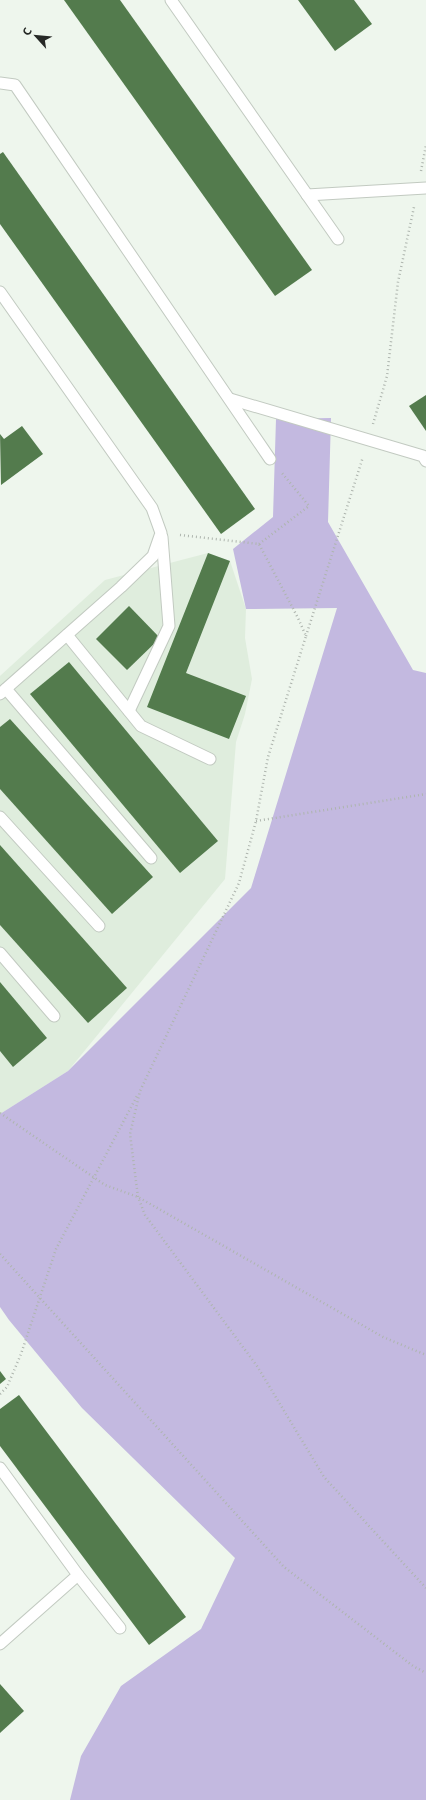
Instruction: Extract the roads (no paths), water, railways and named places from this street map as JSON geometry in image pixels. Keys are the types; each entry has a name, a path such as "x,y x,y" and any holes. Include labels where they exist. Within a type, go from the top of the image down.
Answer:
{"lane":[{"path":"171,0 338,239"},
{"path":"0,83 15,85 270,458"},
{"path":"307,195 422,188"},
{"path":"0,292 152,508 162,533 169,626 129,711"},
{"path":"230,399 422,456 426,461"},
{"path":"151,858 3,692 153,556 162,533"},
{"path":"67,635 141,726 210,759"},
{"path":"0,817 99,926"},
{"path":"0,953 54,1016"},
{"path":"0,1468 78,1575 120,1628"},
{"path":"0,1644 78,1575"}]}
